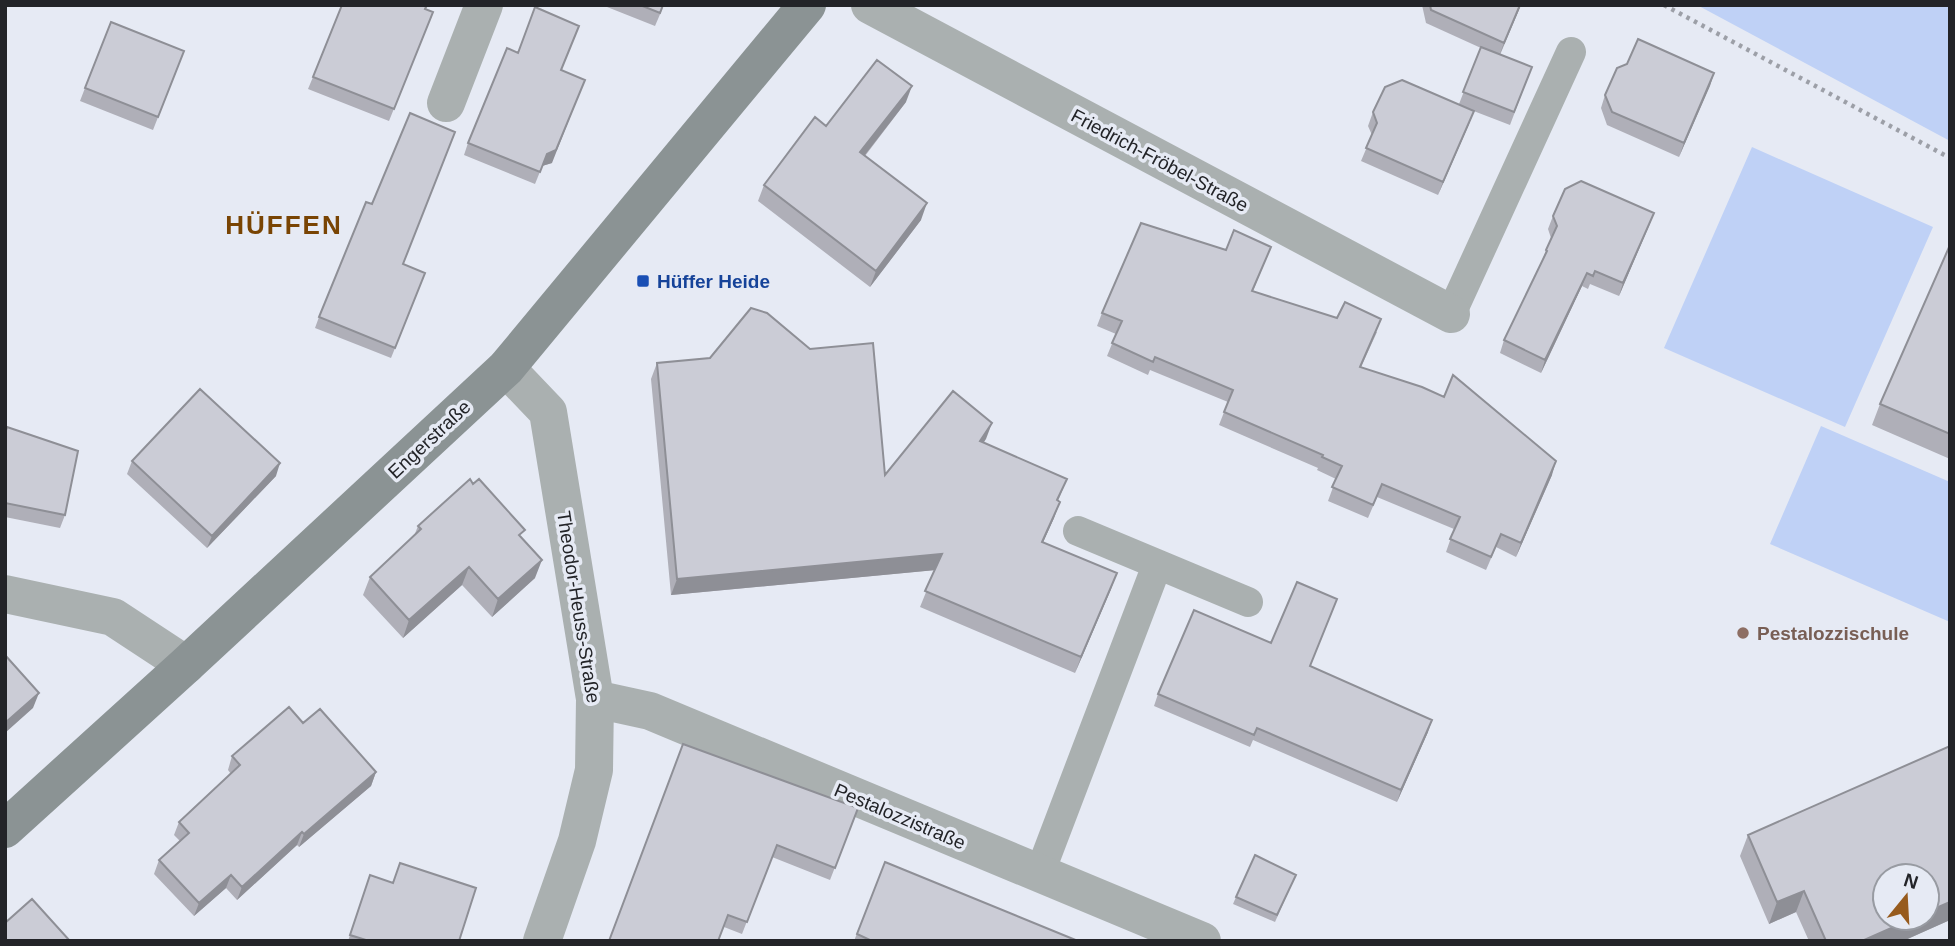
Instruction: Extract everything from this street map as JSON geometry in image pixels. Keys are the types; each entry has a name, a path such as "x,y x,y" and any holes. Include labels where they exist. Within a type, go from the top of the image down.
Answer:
{"main road":[{"name":"Engerstraße","path":"5,829 506,368 807,5"}],"street":[{"path":"446,103 484,5"},
{"name":"Friedrich-Fröbel-Straße","path":"870,5 1451,314"},
{"name":"Theodor-Heuss-Straße","path":"506,368 548,412 595,699 594,770 577,841 542,941"},
{"path":"5,594 113,617 186,665"},
{"name":"Pestalozzistraße","path":"595,699 649,711 1202,941"}],"lane":[{"path":"1451,314 1571,52"},
{"path":"1078,531 1248,602"},
{"path":"1039,875 1157,565"}],"path":[{"path":"1664,5 1950,158"}],"shaded area":[{"path":"1697,5 1950,5 1950,141"},
{"path":"1752,147 1933,227 1845,427 1664,348"},
{"path":"1821,426 1950,482 1950,622 1770,544"}],"building":[{"path":"342,5 427,5 425,9 433,12 394,109 313,77"},
{"path":"640,5 663,5 660,13"},
{"path":"1430,5 1520,5 1504,43 1431,10"},
{"path":"535,7 579,26 561,70 585,80 556,150 547,154 540,172 468,143 507,48 518,53"},
{"path":"111,22 184,51 158,117 85,88"},
{"path":"1638,39 1714,73 1684,143 1612,112 1605,95 1617,68 1627,64"},
{"path":"1481,47 1532,67 1514,112 1463,92"},
{"path":"877,60 912,86 860,152 927,203 876,271 764,185 815,117 826,126"},
{"path":"1402,80 1474,111 1443,182 1366,148 1377,123 1373,112 1385,87"},
{"path":"410,113 455,132 403,264 425,273 395,348 319,317 366,202 372,204"},
{"path":"1581,181 1654,213 1623,283 1595,271 1593,276 1587,273 1545,360 1504,340 1547,251 1557,226 1553,216 1565,189"},
{"path":"1141,223 1226,250 1234,230 1271,247 1252,291 1337,318 1345,302 1381,319 1360,367 1444,397 1453,375 1556,461 1521,543 1501,534 1491,557 1450,539 1460,517 1382,484 1373,505 1332,487 1342,466 1224,412 1233,390 1155,357 1153,362 1112,343 1122,321 1102,313"},
{"path":"1950,245 1950,434 1880,404"},
{"path":"751,308 767,313 810,349 873,343 885,475 953,391 992,423 980,441 1067,479 1042,542 1117,573 1081,657 925,591 942,554 677,579 657,363 710,358"},
{"path":"200,389 280,463 212,536 132,461"},
{"path":"7,427 78,451 65,515 5,503"},
{"path":"470,479 473,484 479,479 525,530 519,535 542,560 498,599 469,567 409,620 370,577 421,529 418,526"},
{"path":"1297,582 1337,599 1310,666 1432,720 1401,790 1257,728 1254,735 1158,694 1194,610 1271,643"},
{"path":"5,655 39,693 5,723"},
{"path":"289,707 303,723 320,709 376,772 304,834 302,832 242,887 231,875 199,903 159,860 189,833 179,822 240,765 232,756"},
{"path":"683,744 858,808 835,868 777,845 747,922 728,915 718,941 609,941"},
{"path":"1950,746 1950,902 1941,906 1941,862 1871,862 1871,932 1882,932 1862,941 1826,941 1804,891 1777,902 1748,835"},
{"path":"1255,855 1296,875 1277,915 1236,897"},
{"path":"885,862 1078,941 872,941 857,934"},
{"path":"400,863 476,888 459,941 369,941 350,935 370,875 393,883"},
{"path":"32,899 70,941 5,941 5,923"}],"place":[{"name":"Hüffer Heide","path":"643,281"},
{"name":"Pestalozzischule","path":"1743,633"}],"district":[{"name":"HÜFFEN","path":"284,225"}]}
